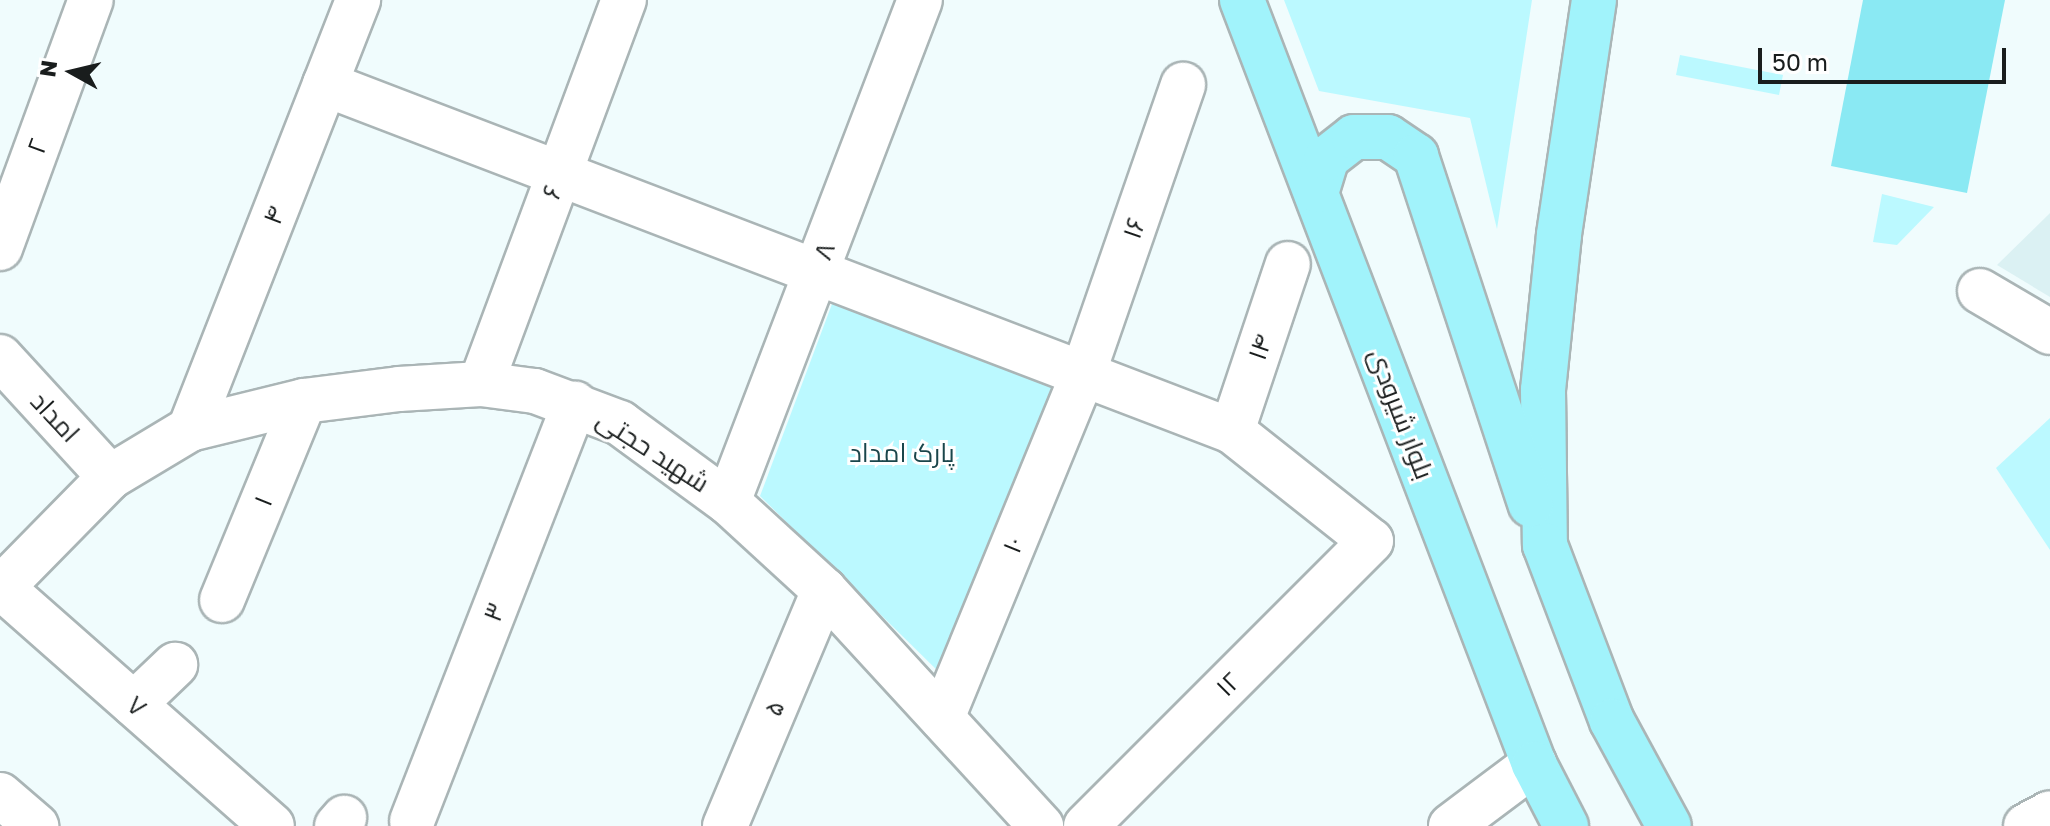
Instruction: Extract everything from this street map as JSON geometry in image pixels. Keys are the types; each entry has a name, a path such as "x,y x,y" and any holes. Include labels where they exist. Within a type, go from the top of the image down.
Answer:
{"main road":[{"name":"بلوار شیرودی","path":"1242,0 1534,764 1566,826"},
{"path":"1545,545 1543,390 1559,235 1594,0"},
{"path":"1317,190 1327,158 1354,137 1388,137 1416,156 1545,545 1612,721 1669,826"}],"street":[{"name":"۲","path":"0,248 91,0"},
{"name":"۴","path":"190,429 358,0"},
{"name":"۶","path":"481,384 624,0"},
{"name":"۸","path":"728,502 920,0"},
{"path":"325,84 1084,371 1232,431"},
{"name":"۱۶","path":"1084,371 1183,85"},
{"name":"۱۴","path":"1232,431 1288,264"},
{"path":"1980,291 2050,332"},
{"name":"امداد","path":"0,357 110,477"},
{"name":"۱۰","path":"942,718 1084,371"},
{"name":"شهید حجتی","path":"1,588 110,477 190,429 304,401 481,384 575,404 620,423 728,502 824,590 1041,826"},
{"name":"۱","path":"222,600 304,401"},
{"name":"۳","path":"412,821 575,404"},
{"name":"۱۲","path":"1086,826 1371,541 1232,431"},
{"name":"۷","path":"1,588 134,704 249,819"},
{"name":"۵","path":"725,826 824,590"},
{"path":"134,704 175,665"},
{"path":"1451,826 1534,764"},
{"path":"0,795 36,826"},
{"path":"2026,826 2050,813"}],"shaded area":[{"path":"2050,213 2050,297 1997,265"}],"green space":[{"path":"1284,0 1532,0 1497,229 1470,118 1319,91"},
{"path":"1680,55 1783,75 1779,95 1676,75"},
{"path":"1882,194 1934,207 1897,245 1873,242"},
{"name":"پارک امداد","path":"838,288 1060,375 943,676 760,496"},
{"path":"2050,418 2050,550 1996,468"}],"building":[{"path":"1863,0 2005,0 1967,193 1831,166"}]}
